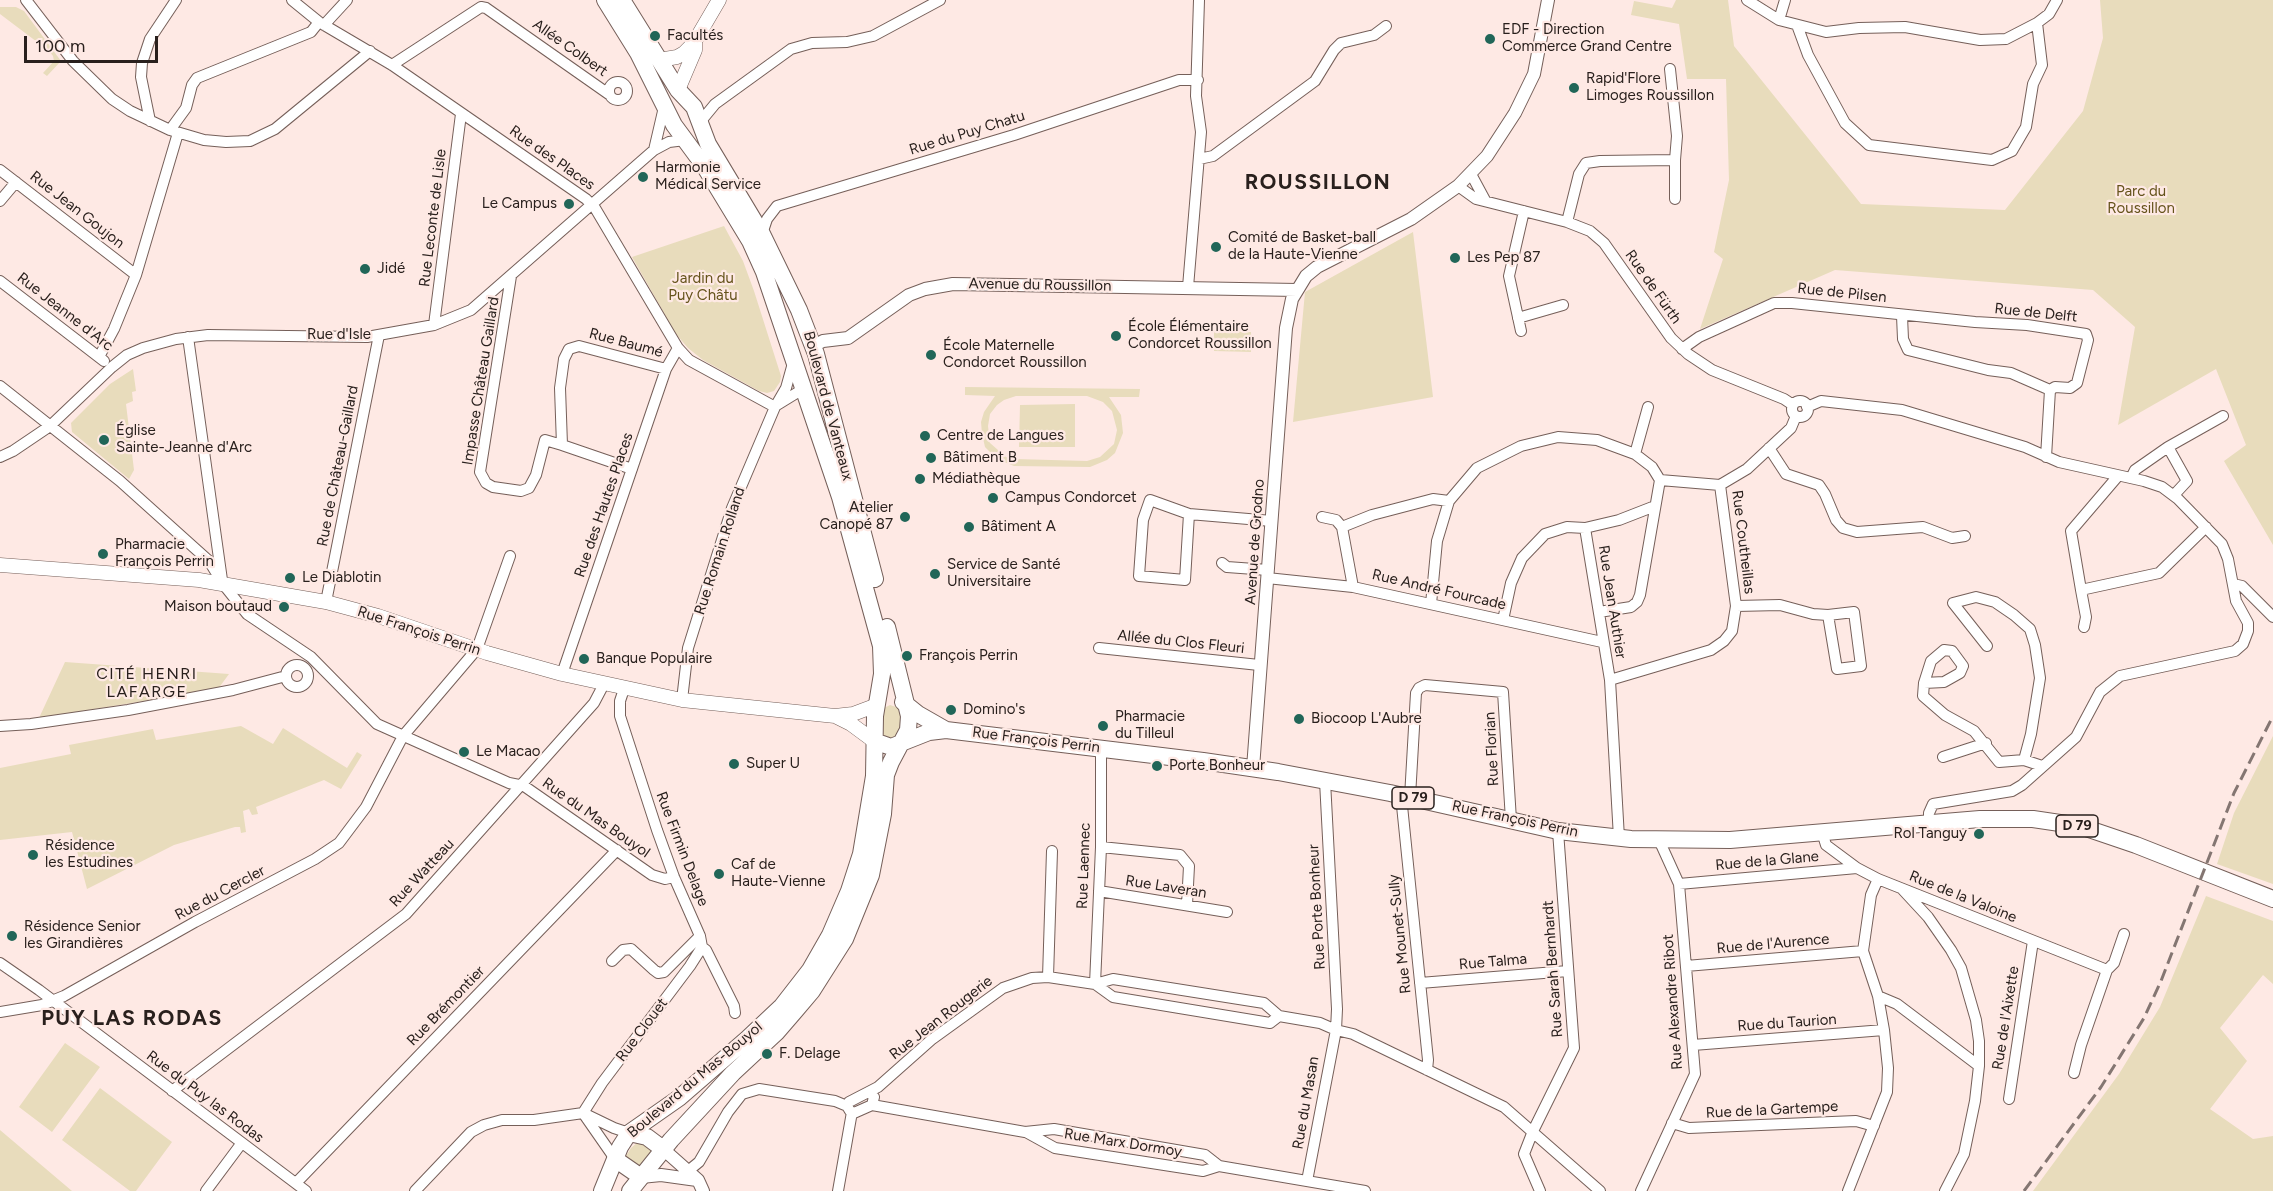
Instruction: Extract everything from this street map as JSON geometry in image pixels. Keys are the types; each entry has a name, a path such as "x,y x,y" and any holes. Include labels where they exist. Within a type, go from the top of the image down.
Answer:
{"main road":[{"name":"Boulevard de Vanteaux","path":"605,0 693,131 708,144 762,234 799,310 803,354 881,646 882,686 877,705 874,741"},
{"name":"Boulevard de Vanteaux","path":"622,0 659,60 671,99"},
{"path":"659,60 677,57 684,53 695,41 719,0"},
{"path":"671,99 695,50 695,41"},
{"name":"Boulevard de Vanteaux","path":"671,99 694,107 693,131 705,167 750,241 803,354 906,703 909,716 908,730 901,744"},
{"name":"Rue François Perrin","path":"0,565 199,580 326,602 562,674 682,700 835,716 853,714 890,699 906,703 918,714 946,730"},
{"name":"Rue François Perrin","path":"835,716 851,724 874,741 891,747 929,732 946,730 1101,749 1252,768 1406,796 1558,831 1619,837 1659,840 1730,840 1980,819 2033,819 2080,826 2205,878"},
{"name":"Boulevard du Mas-Bouyol","path":"602,1191 629,1133 679,1098 747,1039 782,1006 810,970 842,911 861,854 874,776 874,741"},
{"name":"Boulevard du Mas-Bouyol","path":"630,1191 638,1176 733,1073 776,1033 795,1011 812,991 845,939 871,875 883,814 886,775 901,744"},
{"name":"D 79","path":"2205,878 2273,899"},
{"name":"D 79","path":"2205,878 2273,911"},
{"path":"629,1133 647,1137 663,1149"},
{"path":"615,1159 638,1176"}],"street":[{"path":"26,0 73,60 112,99 174,132 226,142 250,141 275,129 370,51"},
{"path":"150,121 141,77 142,63 150,39 176,0"},
{"name":"Rue des Places","path":"292,0 322,24 392,65 591,204 678,348 689,360 775,406"},
{"path":"99,357 114,329 136,275 174,132 186,108 192,84 197,78 311,32 346,0"},
{"path":"693,131 715,104 791,49 812,43 847,42 873,36 940,0"},
{"path":"1188,287 1201,132 1196,96 1199,0"},
{"path":"1297,290 1306,276 1317,267 1411,219 1458,186 1487,156 1526,92 1539,54 1548,0"},
{"path":"1748,0 1779,20 1826,32 1859,28 1905,27 1980,40 2006,39 2037,23 2049,14 2057,0"},
{"path":"1779,20 1785,0"},
{"name":"Allée Colbert","path":"392,65 482,7 510,24 610,95"},
{"path":"1797,25 1808,55 1845,123 1869,145 1992,160 2012,151 2026,127 2033,84 2042,65 2037,23"},
{"path":"1198,159 1213,156 1316,81 1334,50 1341,43 1374,35 1386,26"},
{"path":"1670,69 1677,136 1675,199"},
{"name":"Rue du Puy Chatu","path":"762,234 767,219 777,206 1014,135 1183,80 1198,80"},
{"path":"654,150 671,99"},
{"name":"Rue Leconte de Lisle","path":"434,325 461,114"},
{"name":"Rue d'Isle","path":"0,457 50,426 112,367 143,348 188,337 230,334 367,337 434,325 471,310 654,150 693,131"},
{"path":"1568,222 1579,174 1586,163 1600,160 1675,160"},
{"name":"Rue Jean Goujon","path":"0,170 136,275"},
{"path":"1471,174 1485,200"},
{"path":"0,201 16,182"},
{"name":"Rue de Fürth","path":"1458,186 1476,199 1568,222 1590,231 1604,243 1671,338 1682,349 1712,369 1784,399 1795,411"},
{"path":"1521,331 1509,276 1524,211"},
{"name":"Impasse Château Gaillard","path":"511,276 480,472 486,483 493,487 521,491 529,488 536,475 545,440 562,445"},
{"name":"Rue Jeanne d'Arc","path":"0,281 112,367"},
{"name":"Avenue du Roussillon","path":"803,354 823,341 848,338 909,295 953,284 1297,290"},
{"name":"Avenue de Grodno","path":"1252,768 1287,317 1297,290"},
{"name":"Rue de Pilsen","path":"1682,349 1699,337 1774,303 1792,303 1902,316 1903,339 1908,350 1988,370 2011,373 2050,390"},
{"path":"1518,318 1563,305"},
{"name":"Rue de Delft","path":"1902,316 2027,325 2086,334 2088,340 2077,383 2070,388 2055,387 2050,390"},
{"name":"Rue de Château-Gaillard","path":"326,602 379,335"},
{"path":"188,337 223,584"},
{"name":"Rue Baumé","path":"562,445 560,388 564,359 569,349 579,346 666,369"},
{"name":"Rue des Hautes Places","path":"562,674 666,369 678,348"},
{"name":"Rue Romain Rolland","path":"682,700 688,648 729,519 775,406 803,354"},
{"path":"775,406 811,379"},
{"name":"Rue du Mas Bouyol","path":"0,386 120,481 209,561 223,584 247,614 311,657 377,724 519,786 525,786 658,878 674,877"},
{"path":"1929,823 1930,808 1933,804 2013,791 2076,737 2100,692 2115,679 2173,663 2235,651 2243,644 2248,631 2248,623 2236,601 2228,559 2222,544 2174,495 2162,487 2046,457 2050,390"},
{"name":"Rue Coutheillas","path":"1610,680 1711,650 1724,641 1732,630 1736,606 1720,485 1747,469 1791,428 1795,411 1803,416 1806,414 1807,407 1821,401 1902,410 2025,447 2046,457"},
{"path":"1635,454 1648,407"},
{"path":"2131,478 2135,471 2168,447 2223,416"},
{"path":"1431,604 1437,541 1449,501 1477,468 1521,446 1558,437 1597,440 1635,454 1652,467 1660,480 1637,602 1631,607 1599,612"},
{"path":"562,445 632,469"},
{"path":"2168,447 2187,481 2174,495"},
{"path":"1768,448 1786,474 1819,485 1836,520 1843,528 1857,532 1923,527 1952,538 1965,536"},
{"path":"2084,627 2086,617 2071,531 2118,476"},
{"path":"1660,480 1720,485"},
{"path":"1342,527 1372,515 1433,499 1449,501"},
{"path":"1189,514 1185,580 1139,576 1143,520 1149,500 1189,514 1272,521"},
{"path":"1503,620 1511,583 1522,558 1545,534 1567,527 1585,528 1619,520 1655,506"},
{"path":"1322,517 1336,520 1342,527 1353,587"},
{"path":"2081,590 2159,573 2206,527"},
{"name":"Rue Jean Authier","path":"1585,528 1610,680"},
{"path":"477,649 510,556"},
{"name":"Rue André Fourcade","path":"1222,563 1227,567 1353,587 1602,642"},
{"path":"2233,584 2242,586 2273,617"},
{"path":"1987,646 1953,603 1976,597 1995,602 2030,629 2040,678 2031,734 2024,760"},
{"path":"1736,606 1780,605 1813,614 1828,615 1854,612 1861,666 1837,669 1828,615"},
{"name":"Allée du Clos Fleuri","path":"1099,648 1259,665"},
{"name":"Rue du Cercler","path":"0,1012 42,1005 53,1000 315,859 339,843 366,807 402,736 477,649"},
{"path":"304,667 311,657"},
{"path":"286,676 290,667 297,665 304,667"},
{"path":"286,676 291,685 302,686 308,677 304,667"},
{"path":"0,726 31,724 128,710 233,690 286,676"},
{"path":"1610,680 1619,837"},
{"path":"1924,683 1923,696 1945,715 1974,731 1986,743 1999,762 2024,760 2042,766"},
{"name":"Rue Watteau","path":"171,1090 406,914 594,703 604,684"},
{"name":"Rue Florian","path":"1406,796 1416,693 1419,688 1425,685 1503,692 1511,820"},
{"name":"Rue Firmin Delage","path":"624,689 620,701 620,716 674,877 701,942 725,987 735,1013"},
{"path":"1943,756 1986,743"},
{"name":"Rue Laennec","path":"1095,984 1101,847 1101,749"},
{"name":"Rue Porte Bonheur","path":"1325,781 1337,1009 1336,1030"},
{"name":"Rue Mounet-Sully","path":"1406,796 1427,1070"},
{"name":"Rue Sarah Bernhardt","path":"1540,1191 1524,1154 1574,1048 1558,831"},
{"name":"Rue de la Valoine","path":"1822,832 1826,845 1857,868 1878,879 2107,970"},
{"name":"Rue Alexandre Ribot","path":"1641,1191 1695,1074 1679,884 1659,840"},
{"path":"1101,847 1180,855 1189,866 1187,905"},
{"name":"Rue Brémontier","path":"296,1184 617,850"},
{"path":"1048,977 1052,851"},
{"name":"Rue de la Glane","path":"1679,884 1857,868"},
{"path":"1848,1191 1887,1092 1888,1068 1884,1030 1878,996 1863,951 1871,894 1878,879"},
{"path":"1901,888 1928,916 1961,968 1976,1020 1979,1066 1975,1101 1964,1154 1945,1191"},
{"name":"Rue Laveran","path":"1099,891 1227,912"},
{"path":"2074,1072 2107,970 2114,963 2124,934"},
{"name":"Rue de l'Aixette","path":"2009,1100 2033,941"},
{"path":"612,961 623,950 631,949 658,973 664,972 701,942"},
{"name":"Rue Clouet","path":"583,1113 602,1083 690,966 701,942"},
{"name":"Rue de l'Aurence","path":"1686,966 1863,951"},
{"name":"Rue du Puy las Rodas","path":"0,963 53,1000 306,1191"},
{"name":"Rue Talma","path":"1420,983 1568,971"},
{"name":"Rue Jean Rougerie","path":"849,1107 870,1093 932,1040 1003,988 1032,978 1048,977 1095,984 1113,979 1264,1003 1279,1016 1320,1023 1353,1034 1504,1107 1600,1191"},
{"name":"Rue Jean Rougerie","path":"1095,984 1113,998 1270,1023 1279,1016"},
{"path":"1878,996 1897,1004 1979,1066"},
{"name":"Rue du Masan","path":"1307,1181 1336,1030"},
{"name":"Rue du Taurion","path":"1693,1045 1884,1030"},
{"path":"688,1171 699,1161 728,1112 742,1094 759,1089 835,1101 861,1111 872,1105 874,1097 870,1093"},
{"name":"Rue Marx Dormoy","path":"872,1105 1026,1132 1054,1129 1205,1155 1219,1166"},
{"path":"838,1191 849,1107"},
{"path":"415,1191 471,1132 484,1125 502,1120 541,1119 583,1113 629,1133"},
{"path":"583,1113 615,1159"},
{"name":"Rue de la Gartempe","path":"1672,1123 1689,1128 1856,1121 1874,1126"},
{"name":"Rue Marx Dormoy","path":"1026,1132 1055,1148 1203,1171 1219,1166 1365,1191"},
{"path":"206,1191 241,1144"},
{"path":"663,1149 688,1171 700,1186"},
{"path":"638,1176 662,1175 700,1186"}],"green space":[{"name":"Parc du Roussillon","path":"1676,0 1728,0 1734,46 1861,204 2005,210 2083,111 2103,38 2100,0 2273,0 2273,545 2224,461 2246,445 2216,369 2118,425 2135,327 2093,290 1835,270 1700,329 1723,259 1714,252 1729,180 1726,79 1687,79 1679,24 1631,15 1634,1 1672,8"},
{"path":"0,7 16,7 24,11 61,61 47,76 43,73 54,61 53,56 0,14"},
{"name":"Jardin du Puy Châtu","path":"724,226 743,261 781,376 774,391 767,393 759,391 703,360 688,348 676,334 632,257"},
{"path":"1413,232 1433,397 1293,422 1305,292"},
{"path":"1214,331 1251,332 1251,352 1214,351"},
{"path":"133,369 136,391 132,392 133,401 126,404 134,470 129,479 72,432 71,423 110,384"},
{"path":"965,387 1140,389 1139,397 1109,397 1121,415 1123,433 1115,453 1107,460 1090,467 1014,466 999,460 985,447 981,422 984,412 995,396 965,395","holes":["1016,396 1087,396 1103,402 1112,411 1117,430 1114,444 1100,457 1087,461 1015,459 1006,457 990,443 988,426 990,414 1004,400"]},
{"path":"1075,404 1075,447 1019,447 1020,405"},
{"path":"65,662 229,674 218,689 39,718"},
{"path":"890,705 902,709 903,724 894,740 881,737 882,709"},
{"path":"241,726 273,744 283,728 347,768 357,752 362,755 341,789 324,780 256,807 258,814 252,815 249,809 243,811 246,832 241,833 240,827 235,827 174,845 87,889 72,832 0,840 0,768 71,754 69,745 153,729 156,740"},
{"path":"2273,736 2273,884 2217,864 2234,813"},
{"path":"2206,896 2273,921 2273,984 2263,975 2220,1028 2247,1061 2210,1109 2253,1139 2273,1136 2273,1191 2033,1191 2119,1074 2160,1007"},
{"path":"65,1043 100,1067 52,1132 19,1107"},
{"path":"100,1088 172,1142 136,1191 130,1191 62,1140"},
{"path":"0,1130 72,1191 0,1191"},
{"path":"638,1142 650,1148 651,1151 642,1165 637,1166 628,1161 626,1156"}],"railway":[{"path":"2024,1191 2101,1087 2144,1018 2161,981 2234,793 2273,716"}],"place":[{"name":"Facultés","path":"655,36"},
{"name":"EDF - Direction Commerce Grand Centre","path":"1490,39"},
{"name":"Rapid'Flore Limoges Roussillon","path":"1574,88"},
{"name":"Harmonie Médical Service","path":"643,177"},
{"name":"Le Campus","path":"569,204"},
{"name":"Comité de Basket-ball de la Haute-Vienne","path":"1216,247"},
{"name":"Les Pep 87","path":"1455,258"},
{"name":"Jidé","path":"365,269"},
{"name":"École Élémentaire Condorcet Roussillon","path":"1116,336"},
{"name":"École Maternelle Condorcet Roussillon","path":"931,355"},
{"name":"Centre de Langues","path":"925,436"},
{"name":"Église Sainte-Jeanne d'Arc","path":"104,440"},
{"name":"Bâtiment B","path":"931,458"},
{"name":"Médiathèque","path":"920,479"},
{"name":"Campus Condorcet","path":"993,498"},
{"name":"Atelier Canopé 87","path":"905,517"},
{"name":"Bâtiment A","path":"969,527"},
{"name":"Pharmacie François Perrin","path":"103,554"},
{"name":"Service de Santé Universitaire","path":"935,574"},
{"name":"Le Diablotin","path":"290,578"},
{"name":"Maison boutaud","path":"284,607"},
{"name":"François Perrin","path":"907,656"},
{"name":"Banque Populaire","path":"584,659"},
{"name":"Domino's","path":"951,710"},
{"name":"Biocoop L'Aubre","path":"1299,719"},
{"name":"Pharmacie du Tilleul","path":"1103,726"},
{"name":"Le Macao","path":"464,752"},
{"name":"Super U","path":"734,764"},
{"name":"Porte Bonheur","path":"1157,766"},
{"name":"Rol Tanguy","path":"1979,834"},
{"name":"Résidence les Estudines","path":"33,855"},
{"name":"Caf de Haute-Vienne","path":"719,874"},
{"name":"Résidence Senior les Girandières","path":"12,936"},
{"name":"F. Delage","path":"767,1054"}],"district":[{"name":"ROUSSILLON","path":"1318,183"},
{"name":"CITÉ HENRI LAFARGE","path":"147,683"},
{"name":"PUY LAS RODAS","path":"132,1019"}]}
